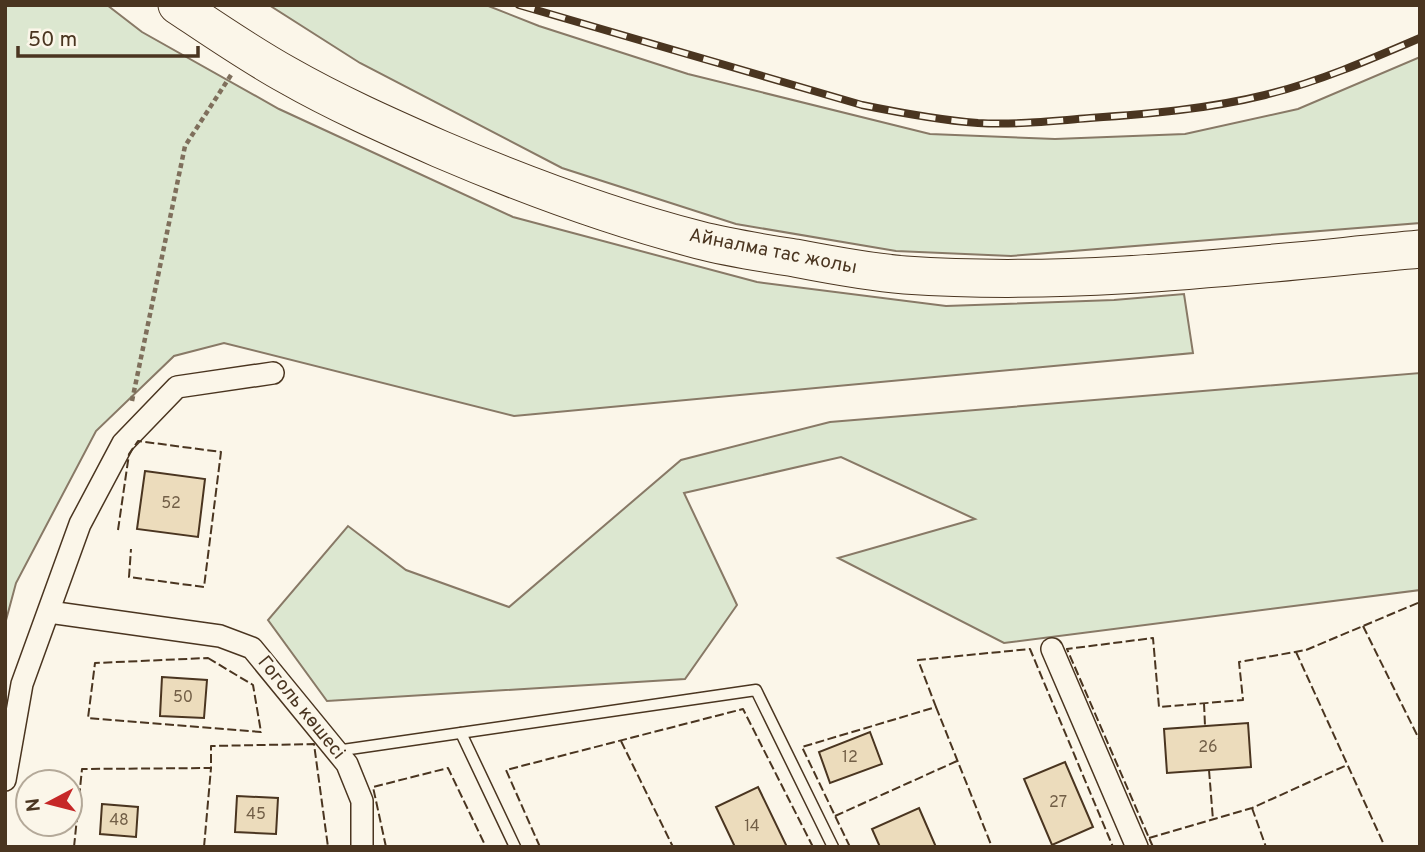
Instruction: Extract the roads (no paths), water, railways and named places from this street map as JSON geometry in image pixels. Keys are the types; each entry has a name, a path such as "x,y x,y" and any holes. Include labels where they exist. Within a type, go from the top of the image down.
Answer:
{"highway":[{"name":"Айналма тас жолы","path":"177,5 288,76 462,158 591,208 702,241 762,253 902,275 1034,278 1209,269 1420,249"}],"street":[{"path":"5,780 22,684 80,524 123,443 177,387 273,373"},
{"name":"Гоголь көшесі","path":"48,612 220,636 252,648 347,764 362,802 362,847"},
{"path":"1052,649 1137,847"}],"lane":[{"path":"336,751 756,690 833,847"},
{"path":"461,733 515,847"}],"railway":[{"path":"519,5 862,105 978,123 1134,115 1243,100 1324,77 1420,38"}]}
